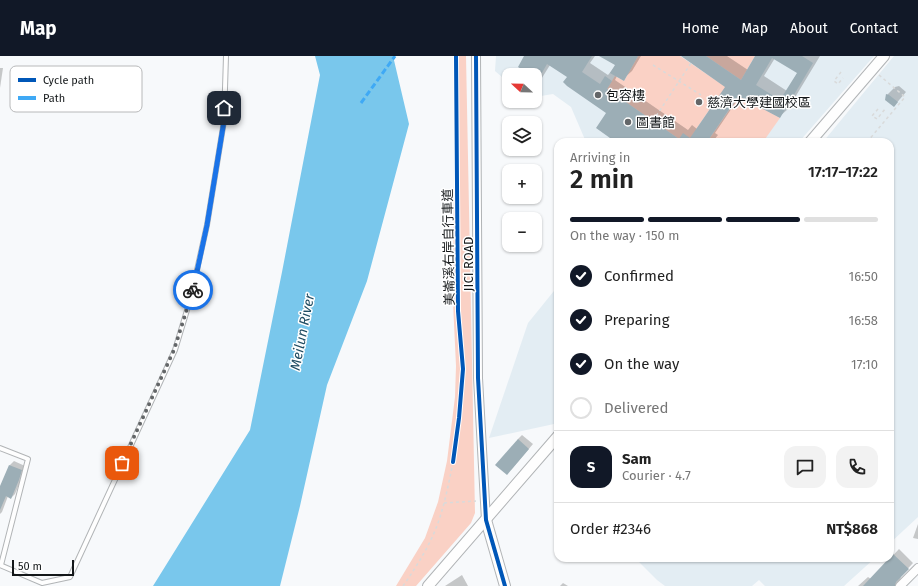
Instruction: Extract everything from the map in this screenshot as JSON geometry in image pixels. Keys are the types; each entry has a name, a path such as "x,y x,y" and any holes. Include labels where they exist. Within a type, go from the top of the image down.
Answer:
{"street":[{"name":"JICI ROAD","path":"476,56 478,378 486,520"},
{"path":"813,138 884,56"},
{"path":"428,586 554,441"},
{"path":"486,520 505,586"},
{"path":"900,586 918,568"}],"lane":[{"path":"0,448 28,459 0,565 42,583 70,577 174,350 191,296 207,225 224,121 226,56"}],"path":[{"path":"653,121 691,63"},
{"path":"653,65 701,95"},
{"path":"870,138 904,97 872,69"},
{"path":"842,72 834,81 838,84 843,78"},
{"path":"878,109 872,116 877,120 885,109"},
{"path":"403,586 416,568 438,524 454,455"},
{"path":"444,503 485,500"}],"shaded area":[{"path":"454,56 466,56 475,513 471,523 416,586 396,586 425,538 438,502 447,461 455,397 456,366 453,302"},
{"name":"慈濟大學建國校區","path":"496,56 874,56 802,138 584,138 571,107 553,94 542,96 542,68 502,68 502,77 495,71"},
{"path":"638,56 680,56 733,92 718,97 697,128 696,138 678,138 607,89 615,76 624,81"},
{"path":"706,56 755,56 741,80"},
{"name":"慈濟大學建國校區","path":"894,56 918,56 918,517 894,539 894,138 826,138"},
{"path":"739,96 780,118 766,138 710,138"},
{"path":"554,291 554,424 489,438 528,323"},
{"path":"639,562 871,562 844,586 765,586 759,580 752,586 665,586"}],"water":[{"name":"Meilun River","path":"315,56 393,56 409,124 367,281 327,385 300,506 280,586 153,586 250,430 320,75"}],"building":[{"path":"524,56 592,56 582,72 600,84 605,76 612,81 607,89 678,138 610,138 596,128 606,113 567,86 563,82 567,77 547,64 542,73 542,68 518,67"},
{"path":"599,56 638,56 624,81 610,73 615,65"},
{"path":"681,56 706,56 741,80 755,56 802,56 813,63 780,118 738,96 710,138 690,138 725,87","holes":["772,58 797,73 780,100 756,85"]},
{"path":"886,94 898,102 894,107 885,100"},
{"path":"683,133 690,138 680,138"},
{"path":"518,439 529,449 507,475 495,465"},
{"path":"9,465 22,470 11,499 6,496 0,510 0,486"},
{"path":"894,555 909,569 896,582 895,586 863,586 886,562 894,562"}],"marked path":[{"path":"361,103 395,56"}],"cycle path":[{"name":"美崙溪右岸自行車道","path":"453,462 459,418 463,369 458,311 456,56"},
{"path":"476,56 478,378 486,520 505,586"}],"way so far":[{"path":"122,463 174,350 193,290"}],"place":[{"name":"包容樓","path":"598,95"},
{"name":"慈濟大學建國校區","path":"699,102"},
{"name":"圖書館","path":"628,122"}],"route":[{"path":"193,290 207,225 224,121 224,108"}]}
